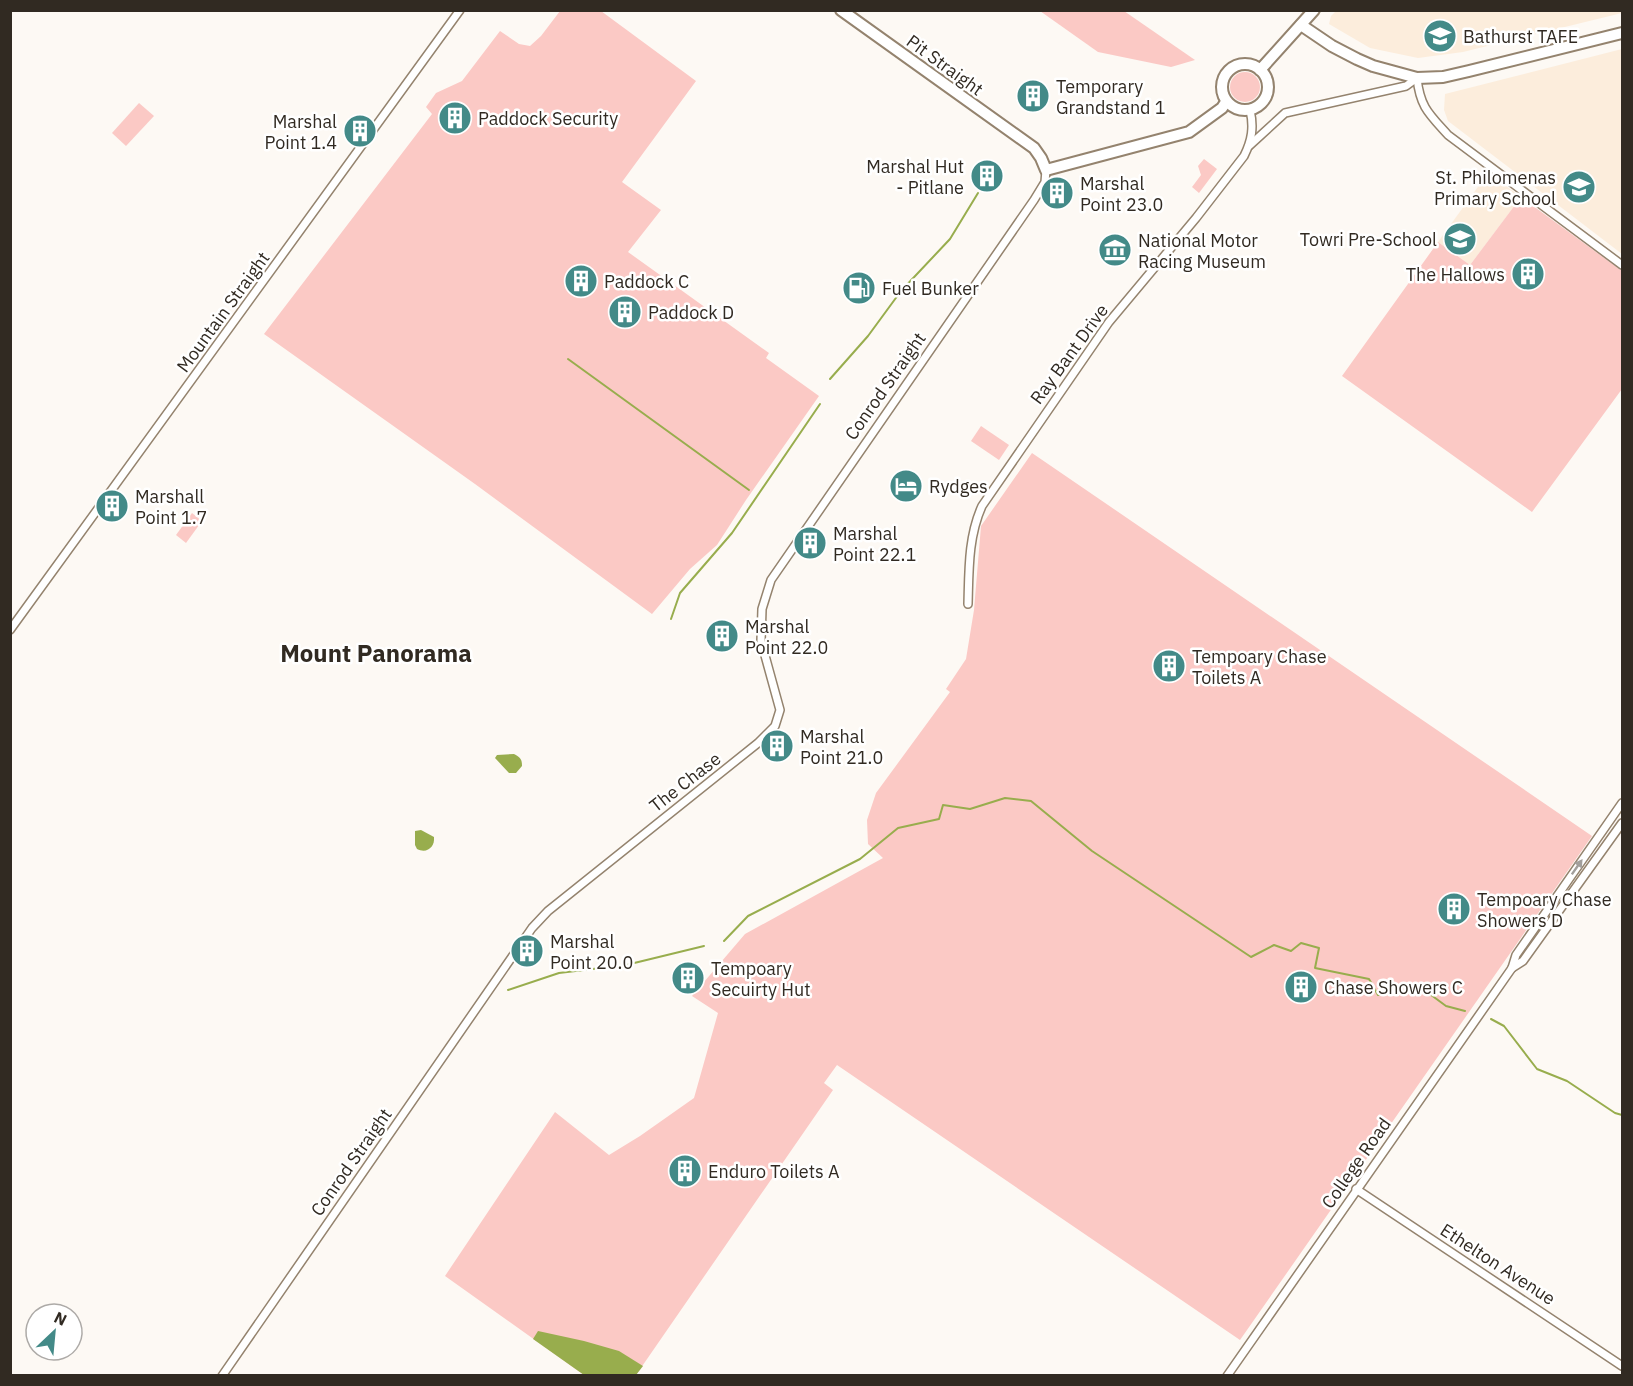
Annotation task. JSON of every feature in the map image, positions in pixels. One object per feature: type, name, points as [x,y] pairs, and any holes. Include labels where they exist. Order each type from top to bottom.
[{"type":"street","name":"Mountain Straight","points":[[10,630],[459,10]]},
{"type":"street","name":"Pit Straight","points":[[841,10],[1030,146],[1039,155],[1046,170]]},
{"type":"street","points":[[1260,70],[1314,10]]},
{"type":"street","points":[[1301,25],[1332,46],[1357,59],[1417,78],[1469,71],[1623,33]]},
{"type":"street","points":[[1241,64],[1248,64],[1260,70],[1268,82],[1268,90],[1262,103],[1250,110],[1237,110],[1226,102],[1222,83],[1228,71],[1241,64]]},
{"type":"street","points":[[1417,78],[1425,109],[1448,135],[1623,264]]},
{"type":"street","name":"Ray Bant Drive","points":[[1249,146],[1286,113],[1406,86],[1417,78]]},
{"type":"street","points":[[1046,170],[1189,132],[1222,108],[1226,102]]},
{"type":"street","name":"Ray Bant Drive","points":[[968,604],[974,523],[982,506],[1109,322],[1238,165],[1249,146],[1254,124],[1250,110]]},
{"type":"street","name":"Conrod Straight","points":[[771,580],[1043,186],[1046,170]]},
{"type":"street","name":"The Chase","points":[[504,965],[548,911],[758,743],[775,726],[779,717],[779,703],[763,651],[761,629],[764,599],[771,580]]},
{"type":"street","name":"College Road","points":[[1227,1376],[1512,968],[1516,956],[1623,803]]},
{"type":"street","name":"College Road","points":[[1512,968],[1522,961],[1623,823]]},
{"type":"street","points":[[1589,850],[1598,856]]},
{"type":"street","name":"Conrod Straight","points":[[222,1376],[504,965]]},
{"type":"street","name":"Ethelton Avenue","points":[[1356,1189],[1623,1366]]},
{"type":"shaded area","name":"Bathurst TAFE","points":[[1622,10],[1622,13],[1463,52],[1418,58],[1370,48],[1329,24],[1331,16],[1336,11]]},
{"type":"shaded area","points":[[560,11],[601,11],[696,81],[622,182],[661,210],[628,252],[769,353],[766,358],[819,396],[717,545],[690,569],[652,614],[475,484],[264,334],[432,114],[426,107],[436,93],[462,81],[500,31],[519,44],[530,46],[541,36]]},
{"type":"shaded area","points":[[1040,11],[1124,11],[1195,60],[1171,67],[1098,52]]},
{"type":"shaded area","name":"St. Philomenas Primary School","points":[[1622,49],[1622,254],[1448,121],[1444,110],[1445,94]]},
{"type":"shaded area","points":[[1245,72],[1256,76],[1260,87],[1256,98],[1245,102],[1234,98],[1230,87],[1234,76]]},
{"type":"shaded area","points":[[139,103],[154,116],[126,146],[112,133]]},
{"type":"shaded area","points":[[1204,159],[1217,169],[1199,193],[1192,187],[1201,175],[1198,166]]},
{"type":"shaded area","points":[[1488,173],[1521,197],[1470,265],[1438,242]]},
{"type":"shaded area","points":[[1521,197],[1622,271],[1622,389],[1532,512],[1342,376],[1438,242],[1470,265]]},
{"type":"shaded area","points":[[981,426],[1009,445],[999,460],[971,441]]},
{"type":"shaded area","points":[[1032,453],[1592,836],[1240,1340],[837,1065],[824,1083],[833,1090],[636,1375],[584,1375],[445,1276],[555,1112],[609,1155],[694,1098],[718,1013],[692,996],[745,934],[883,858],[868,844],[867,820],[876,793],[950,692],[946,689],[966,659],[974,610],[981,526]]},
{"type":"shaded area","points":[[192,513],[202,521],[186,543],[176,535]]},
{"type":"shaded area","points":[[514,754],[520,758],[522,766],[516,773],[509,773],[495,758],[497,755]]},
{"type":"shaded area","points":[[421,830],[434,837],[430,849],[424,851],[417,849],[415,845],[415,831]]},
{"type":"shaded area","points":[[538,1331],[619,1351],[643,1366],[636,1375],[584,1375],[533,1339]]},
{"type":"waterway","points":[[830,379],[868,336],[901,291],[950,239],[978,193]]},
{"type":"waterway","points":[[568,359],[749,490]]},
{"type":"waterway","points":[[671,619],[680,593],[732,533],[820,404]]},
{"type":"waterway","points":[[724,941],[748,916],[860,859],[898,828],[939,819],[943,805],[970,809],[1005,798],[1031,801],[1092,851],[1251,957],[1274,945],[1291,951],[1301,943],[1319,948],[1315,968],[1369,979],[1378,995],[1423,989],[1446,1006],[1465,1011]]},
{"type":"waterway","points":[[508,990],[559,973],[626,965],[704,946]]},
{"type":"waterway","points":[[1491,1019],[1504,1026],[1537,1069],[1567,1081],[1615,1113],[1622,1115]]},
{"type":"place","name":"Bathurst TAFE","points":[[1440,36]]},
{"type":"place","name":"Temporary Grandstand 1","points":[[1033,96]]},
{"type":"place","name":"Paddock Security","points":[[455,118]]},
{"type":"place","name":"Marshal Point 1.4","points":[[360,131]]},
{"type":"place","name":"Marshal Hut - Pitlane","points":[[987,176]]},
{"type":"place","name":"St. Philomenas Primary School","points":[[1579,187]]},
{"type":"place","name":"Marshal Point 23.0","points":[[1057,193]]},
{"type":"place","name":"Towri Pre-School","points":[[1460,239]]},
{"type":"place","name":"National Motor Racing Museum","points":[[1115,250]]},
{"type":"place","name":"The Hallows","points":[[1528,274]]},
{"type":"place","name":"Paddock C","points":[[581,281]]},
{"type":"place","name":"Fuel Bunker","points":[[859,288]]},
{"type":"place","name":"Paddock D","points":[[625,312]]},
{"type":"place","name":"Rydges","points":[[906,486]]},
{"type":"place","name":"Marshall Point 1.7","points":[[112,506]]},
{"type":"place","name":"Marshal Point 22.1","points":[[810,543]]},
{"type":"place","name":"Marshal Point 22.0","points":[[722,636]]},
{"type":"place","name":"Tempoary Chase Toilets A","points":[[1169,666]]},
{"type":"place","name":"Marshal Point 21.0","points":[[777,746]]},
{"type":"place","name":"Tempoary Chase Showers D","points":[[1454,909]]},
{"type":"place","name":"Marshal Point 20.0","points":[[527,951]]},
{"type":"place","name":"Tempoary Secuirty Hut","points":[[688,978]]},
{"type":"place","name":"Chase Showers C","points":[[1301,987]]},
{"type":"place","name":"Enduro Toilets A","points":[[685,1171]]},
{"type":"district","name":"Mount Panorama","points":[[376,653]]}]
